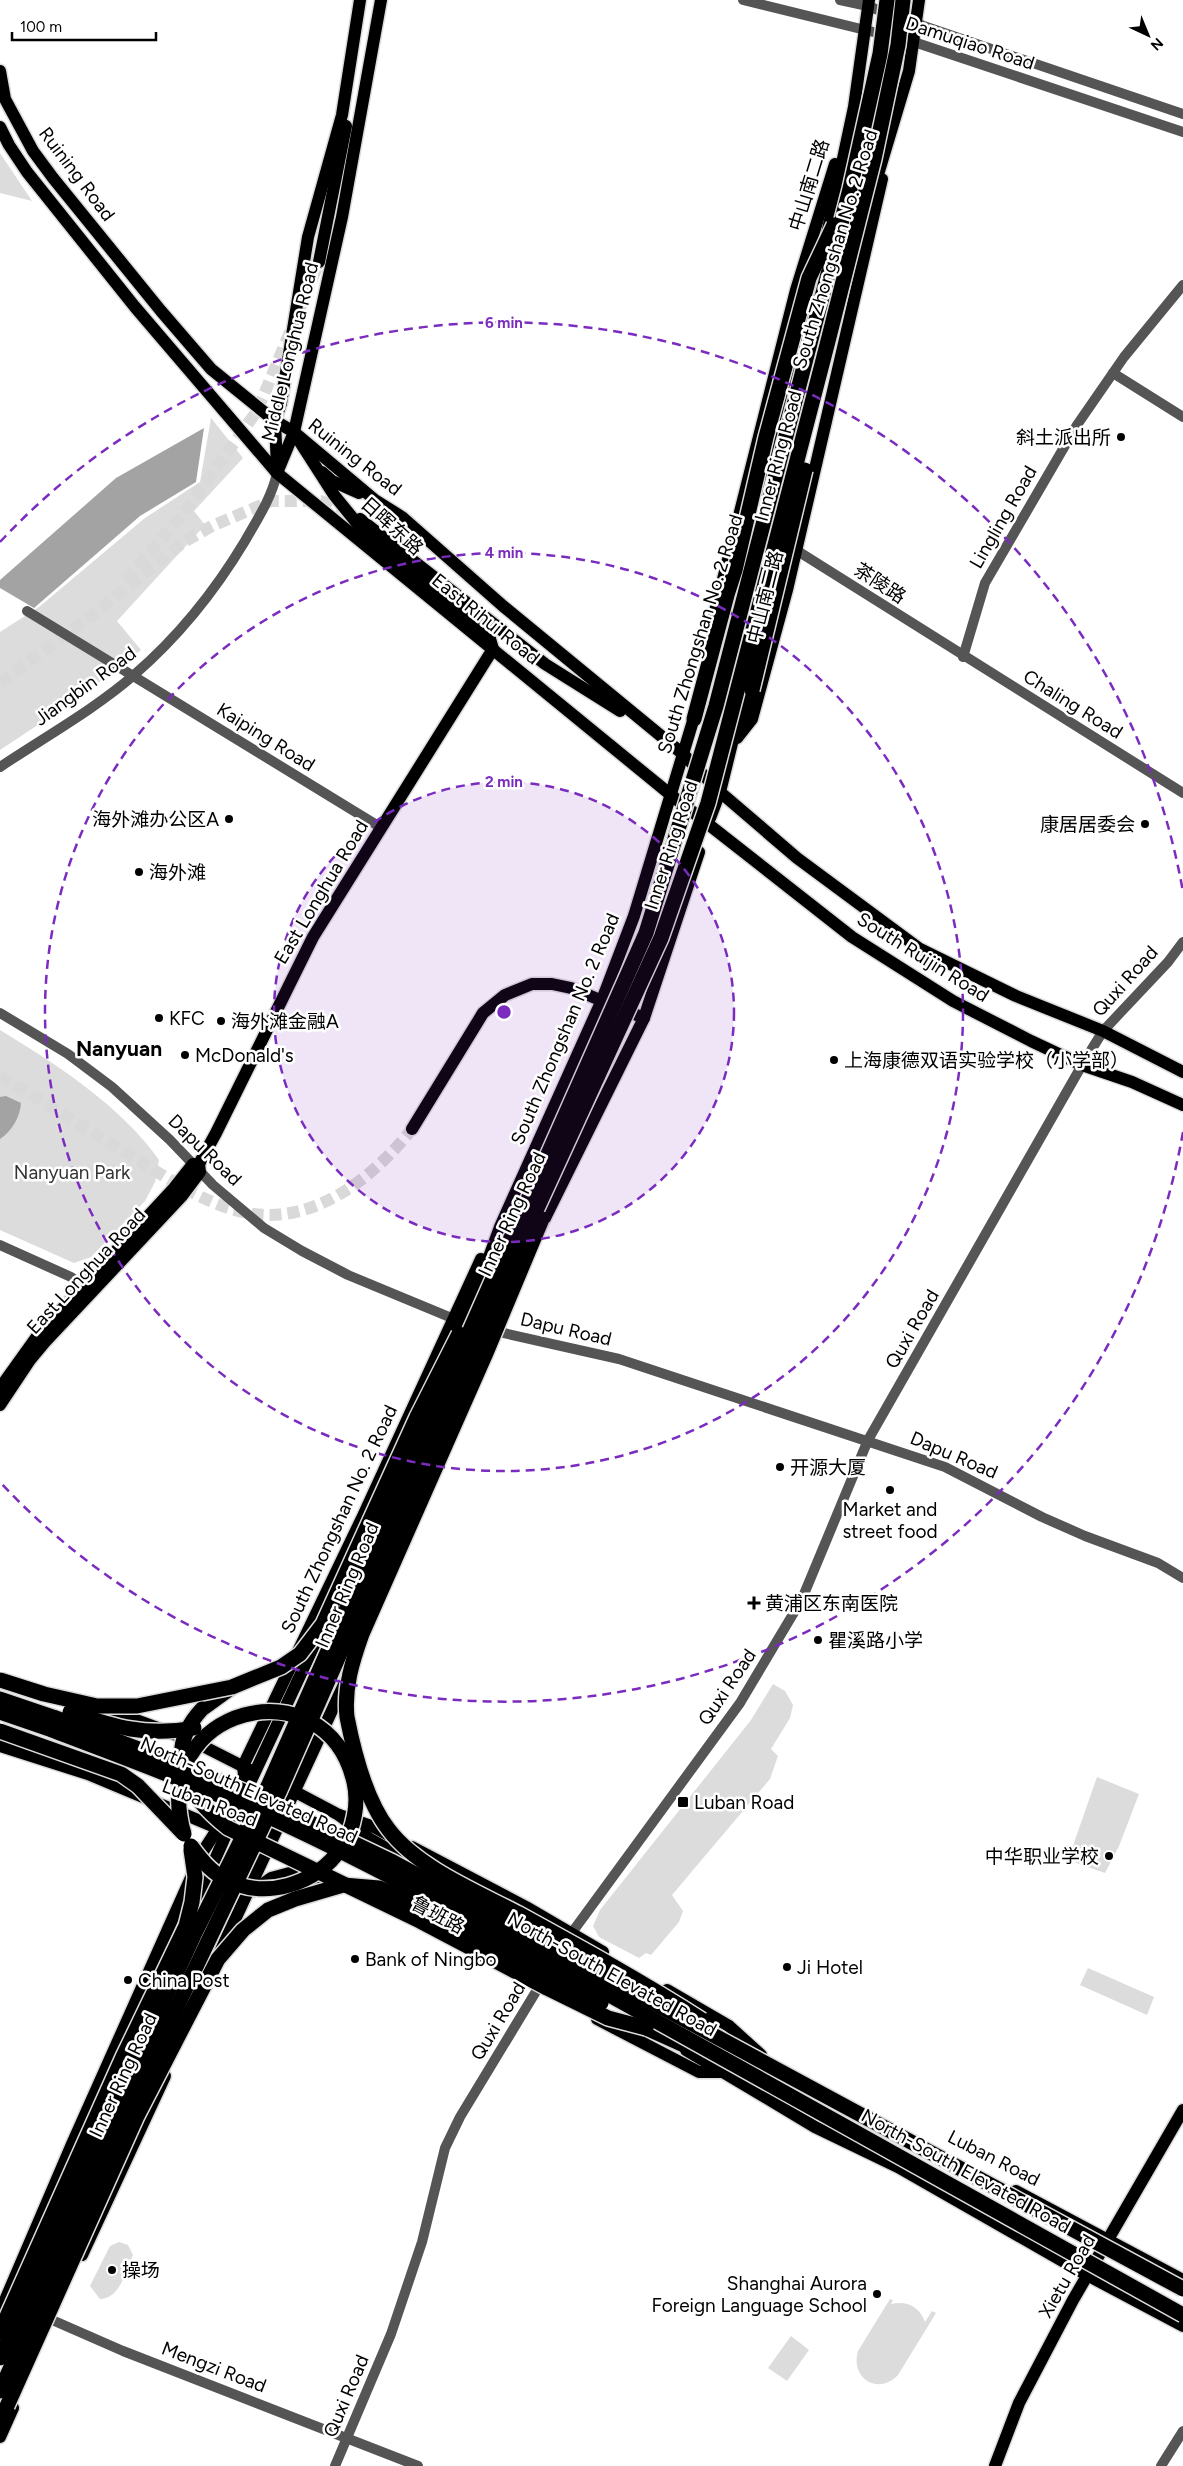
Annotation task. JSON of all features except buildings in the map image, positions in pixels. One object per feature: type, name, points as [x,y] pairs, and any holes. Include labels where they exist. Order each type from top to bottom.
[{"type":"highway","name":"Inner Ring Road","points":[[0,2358],[194,1935],[269,1784],[646,933],[716,706],[850,189],[880,54],[887,0]]},
{"type":"highway","name":"Inner Ring Road","points":[[0,2391],[136,2093],[280,1790],[409,1493],[661,938],[708,803],[866,188],[898,44],[903,0]]},
{"type":"highway","points":[[732,741],[747,707],[752,690],[843,321],[866,188]]},
{"type":"highway","points":[[694,719],[736,570],[766,437],[809,278],[850,189]]},
{"type":"highway","points":[[0,1731],[121,1774],[138,1786],[187,1840],[205,1865],[223,1878],[249,1888],[277,1889],[303,1881],[325,1867],[345,1843],[353,1822],[356,1801],[346,1703],[350,1667],[362,1634],[511,1296],[553,1189],[573,1130]]},
{"type":"highway","points":[[0,1678],[44,1694],[97,1706],[137,1706],[232,1687],[281,1667],[300,1654],[312,1640],[339,1590],[449,1350],[489,1286]]},
{"type":"highway","points":[[232,1687],[202,1709],[191,1722],[184,1738],[182,1763],[184,1775],[194,1793],[212,1815],[228,1828],[420,1921],[608,2018],[646,2028]]},
{"type":"highway","points":[[0,1689],[124,1730],[178,1731],[253,1712],[266,1711],[295,1716],[308,1722],[334,1742],[353,1779],[398,1841],[430,1865],[636,1979],[762,2059]]},
{"type":"highway","name":"North-South Elevated Road","points":[[0,1699],[184,1766],[314,1823],[393,1862],[762,2059],[1183,2289]]},
{"type":"highway","name":"North-South Elevated Road","points":[[0,1712],[178,1778],[309,1836],[502,1936],[1183,2315]]},
{"type":"highway","points":[[0,2332],[123,2057],[186,1926],[192,1902],[195,1877],[178,1801],[185,1767],[202,1740],[217,1727],[234,1718]]},
{"type":"highway","points":[[350,1731],[377,1814]]},
{"type":"highway","points":[[303,1881],[379,1888],[422,1905],[646,2028],[755,2077]]},
{"type":"highway","points":[[243,1930],[268,1910],[342,1885]]},
{"type":"highway","points":[[0,2419],[137,2116],[218,1958],[277,1889]]},
{"type":"highway","points":[[36,2252],[84,2174]]},
{"type":"main road","name":"Middle Longhua Road","points":[[277,473],[275,421],[281,403],[308,236],[342,115],[360,0]]},
{"type":"main road","name":"Middle Longhua Road","points":[[277,473],[294,432],[342,217],[380,0]]},
{"type":"main road","name":"South Zhongshan No. 2 Road","points":[[319,1702],[489,1330],[644,1018],[720,792],[817,364],[909,71],[918,0]]},
{"type":"main road","name":"South Zhongshan No. 2 Road","points":[[233,1820],[299,1680],[458,1321],[478,1264],[500,1227],[602,1000],[634,916],[767,476],[815,291],[854,107],[869,3]]},
{"type":"main road","points":[[319,262],[346,126],[350,56]]},
{"type":"main road","name":"Ruining Road","points":[[0,71],[5,98],[19,128],[53,178],[211,369],[275,421],[294,432],[375,500],[402,517],[503,606],[664,739]]},
{"type":"main road","name":"中山南二路","points":[[732,741],[752,719],[796,550],[909,71]]},
{"type":"main road","name":"中山南二路","points":[[694,719],[713,621],[796,290],[841,141],[854,107]]},
{"type":"main road","name":"Ruining Road","points":[[0,127],[9,145],[33,180],[135,307],[277,473]]},
{"type":"main road","name":"日晖东路","points":[[294,432],[334,496],[360,527],[488,632],[493,649]]},
{"type":"main road","name":"日晖东路","points":[[315,466],[332,481],[375,500]]},
{"type":"main road","name":"East Rihui Road","points":[[277,473],[671,795]]},
{"type":"main road","points":[[360,519],[545,664],[664,739],[683,754]]},
{"type":"main road","name":"East Longhua Road","points":[[0,1388],[22,1354],[182,1196],[216,1133],[313,937],[493,649]]},
{"type":"main road","name":"South Ruijin Road","points":[[683,754],[720,792],[797,858],[920,949],[1016,996],[1103,1031],[1183,1072]]},
{"type":"main road","name":"South Ruijin Road","points":[[671,795],[852,937],[953,1000],[1031,1041],[1082,1065],[1132,1082],[1183,1105]]},
{"type":"main road","points":[[412,1129],[483,1013],[505,995],[532,984],[552,984],[571,988],[644,1018]]},
{"type":"main road","name":"East Longhua Road","points":[[0,1405],[30,1360],[87,1289]]},
{"type":"main road","name":"South Zhongshan No. 2 Road","points":[[0,2344],[144,2027],[244,1775],[243,1766],[458,1321]]},
{"type":"main road","points":[[0,2437],[52,2320],[136,2141],[266,1846],[294,1791],[400,1563],[493,1353],[489,1330]]},
{"type":"main road","name":"Luban Road","points":[[0,1678],[138,1720],[193,1741],[339,1815],[374,1827],[526,1907],[729,2026],[762,2059]]},
{"type":"main road","points":[[262,1725],[299,1680]]},
{"type":"main road","points":[[306,1764],[319,1702]]},
{"type":"main road","points":[[0,2405],[39,2314],[247,1869],[266,1846],[272,1806],[319,1702]]},
{"type":"main road","name":"Luban Road","points":[[0,1746],[88,1774],[223,1830],[319,1865],[465,1935],[541,1983],[704,2058],[721,2072],[815,2127],[898,2167],[1087,2275],[1183,2326]]},
{"type":"main road","points":[[2,2303],[202,1854],[233,1820],[247,1811],[312,1801]]},
{"type":"main road","name":"Luban Road","points":[[339,1815],[370,1839],[762,2059],[1110,2239],[1183,2280]]},
{"type":"main road","points":[[244,1898],[270,1878],[319,1865]]},
{"type":"main road","points":[[220,1952],[231,1936],[254,1918],[333,1890],[369,1890]]},
{"type":"main road","name":"Xietu Road","points":[[995,2466],[1019,2403],[1087,2275],[1110,2239],[1183,2110]]},
{"type":"street","name":"Damuqiao Road","points":[[743,0],[914,42],[1183,132]]},
{"type":"street","name":"Damuqiao Road","points":[[840,0],[869,3],[916,24],[1183,114]]},
{"type":"street","name":"Lingling Road","points":[[963,656],[985,583],[1077,425],[1112,373],[1183,285]]},
{"type":"street","points":[[1112,373],[1183,418]]},
{"type":"street","name":"Jiangbin Road","points":[[0,767],[134,676],[184,625],[222,577],[252,528],[275,483],[277,473]]},
{"type":"street","name":"茶陵路","points":[[796,550],[963,656]]},
{"type":"street","name":"Kaiping Road","points":[[27,610],[380,828]]},
{"type":"street","name":"Chaling Road","points":[[963,656],[1183,793]]},
{"type":"street","name":"Quxi Road","points":[[335,2466],[395,2324],[422,2242],[445,2148],[460,2118],[571,1934],[740,1703],[762,1670],[802,1599],[868,1440],[1082,1065],[1103,1031],[1168,962],[1183,942]]},
{"type":"street","name":"Dapu Road","points":[[0,1013],[90,1069],[137,1109],[264,1228],[302,1252],[371,1286],[458,1321],[489,1330],[619,1359],[945,1467],[1042,1517],[1085,1536],[1158,1563],[1183,1578]]},
{"type":"street","points":[[0,1245],[71,1277],[87,1289]]},
{"type":"street","name":"Mengzi Road","points":[[2,2303],[18,2305],[123,2351],[418,2466]]},
{"type":"street","points":[[1161,2466],[1183,2431]]},
{"type":"green space","points":[[0,153],[32,201],[0,193]]},
{"type":"green space","points":[[211,418],[243,458],[194,511],[205,525],[117,621],[141,650],[80,697],[0,750],[0,632],[39,607],[145,518],[200,482]]},
{"type":"green space","name":"Nanyuan Park","points":[[0,1030],[65,1072],[107,1104],[144,1140],[159,1160],[155,1182],[145,1201],[91,1257],[74,1263],[0,1230]]},
{"type":"green space","points":[[773,1684],[785,1691],[793,1705],[790,1718],[771,1749],[778,1756],[770,1779],[672,1895],[683,1911],[679,1922],[651,1955],[646,1953],[639,1958],[599,1937],[593,1926],[600,1910],[751,1720]]},
{"type":"green space","points":[[1097,1777],[1139,1794],[1119,1846],[1105,1873],[1068,1860]]},
{"type":"green space","points":[[1088,1968],[1154,1997],[1147,2015],[1080,1985]]},
{"type":"green space","name":"操场","points":[[119,2242],[128,2245],[133,2255],[125,2276],[117,2289],[107,2298],[100,2299],[90,2286],[110,2246]]},
{"type":"green space","points":[[890,2299],[893,2300],[891,2304],[902,2303],[912,2306],[920,2312],[925,2322],[932,2311],[936,2313],[898,2375],[882,2384],[874,2384],[862,2376],[858,2369],[858,2351]]},
{"type":"green space","points":[[791,2336],[809,2350],[787,2381],[768,2368]]},
{"type":"shaded area","points":[[204,428],[196,482],[140,516],[34,608],[0,588],[0,580],[116,478]]},
{"type":"shaded area","points":[[6,1096],[21,1103],[12,1128],[0,1139],[0,1097]]},
{"type":"tunnel","points":[[298,313],[319,262]]},
{"type":"tunnel","points":[[126,580],[183,514],[257,411],[290,332]]},
{"type":"tunnel","points":[[0,683],[95,613],[182,543],[212,526],[271,501],[321,501],[351,515]]},
{"type":"tunnel","points":[[0,1076],[188,1190],[218,1204],[248,1213],[272,1215],[296,1212],[319,1205],[340,1194],[360,1180],[379,1164],[412,1129]]},
{"type":"place","name":"斜土派出所","points":[[1121,437]]},
{"type":"place","name":"海外滩办公区A","points":[[229,819]]},
{"type":"place","name":"康居居委会","points":[[1145,824]]},
{"type":"place","name":"海外滩","points":[[139,872]]},
{"type":"place","name":"KFC","points":[[159,1018]]},
{"type":"place","name":"海外滩金融A","points":[[221,1021]]},
{"type":"place","name":"McDonald's","points":[[185,1055]]},
{"type":"place","name":"上海康德双语实验学校（小学部）","points":[[834,1060]]},
{"type":"place","name":"开源大厦","points":[[780,1467]]},
{"type":"place","name":"Market and street food","points":[[890,1490]]},
{"type":"place","name":"黄浦区东南医院","points":[[754,1603]]},
{"type":"place","name":"瞿溪路小学","points":[[818,1640]]},
{"type":"place","name":"Luban Road","points":[[683,1802]]},
{"type":"place","name":"中华职业学校","points":[[1109,1856]]},
{"type":"place","name":"Bank of Ningbo","points":[[355,1959]]},
{"type":"place","name":"Ji Hotel","points":[[787,1967]]},
{"type":"place","name":"China Post","points":[[128,1980]]},
{"type":"place","name":"操场","points":[[112,2270]]},
{"type":"place","name":"Shanghai Aurora Foreign Language School","points":[[877,2294]]},
{"type":"district","name":"Nanyuan","points":[[119,1048]]}]
